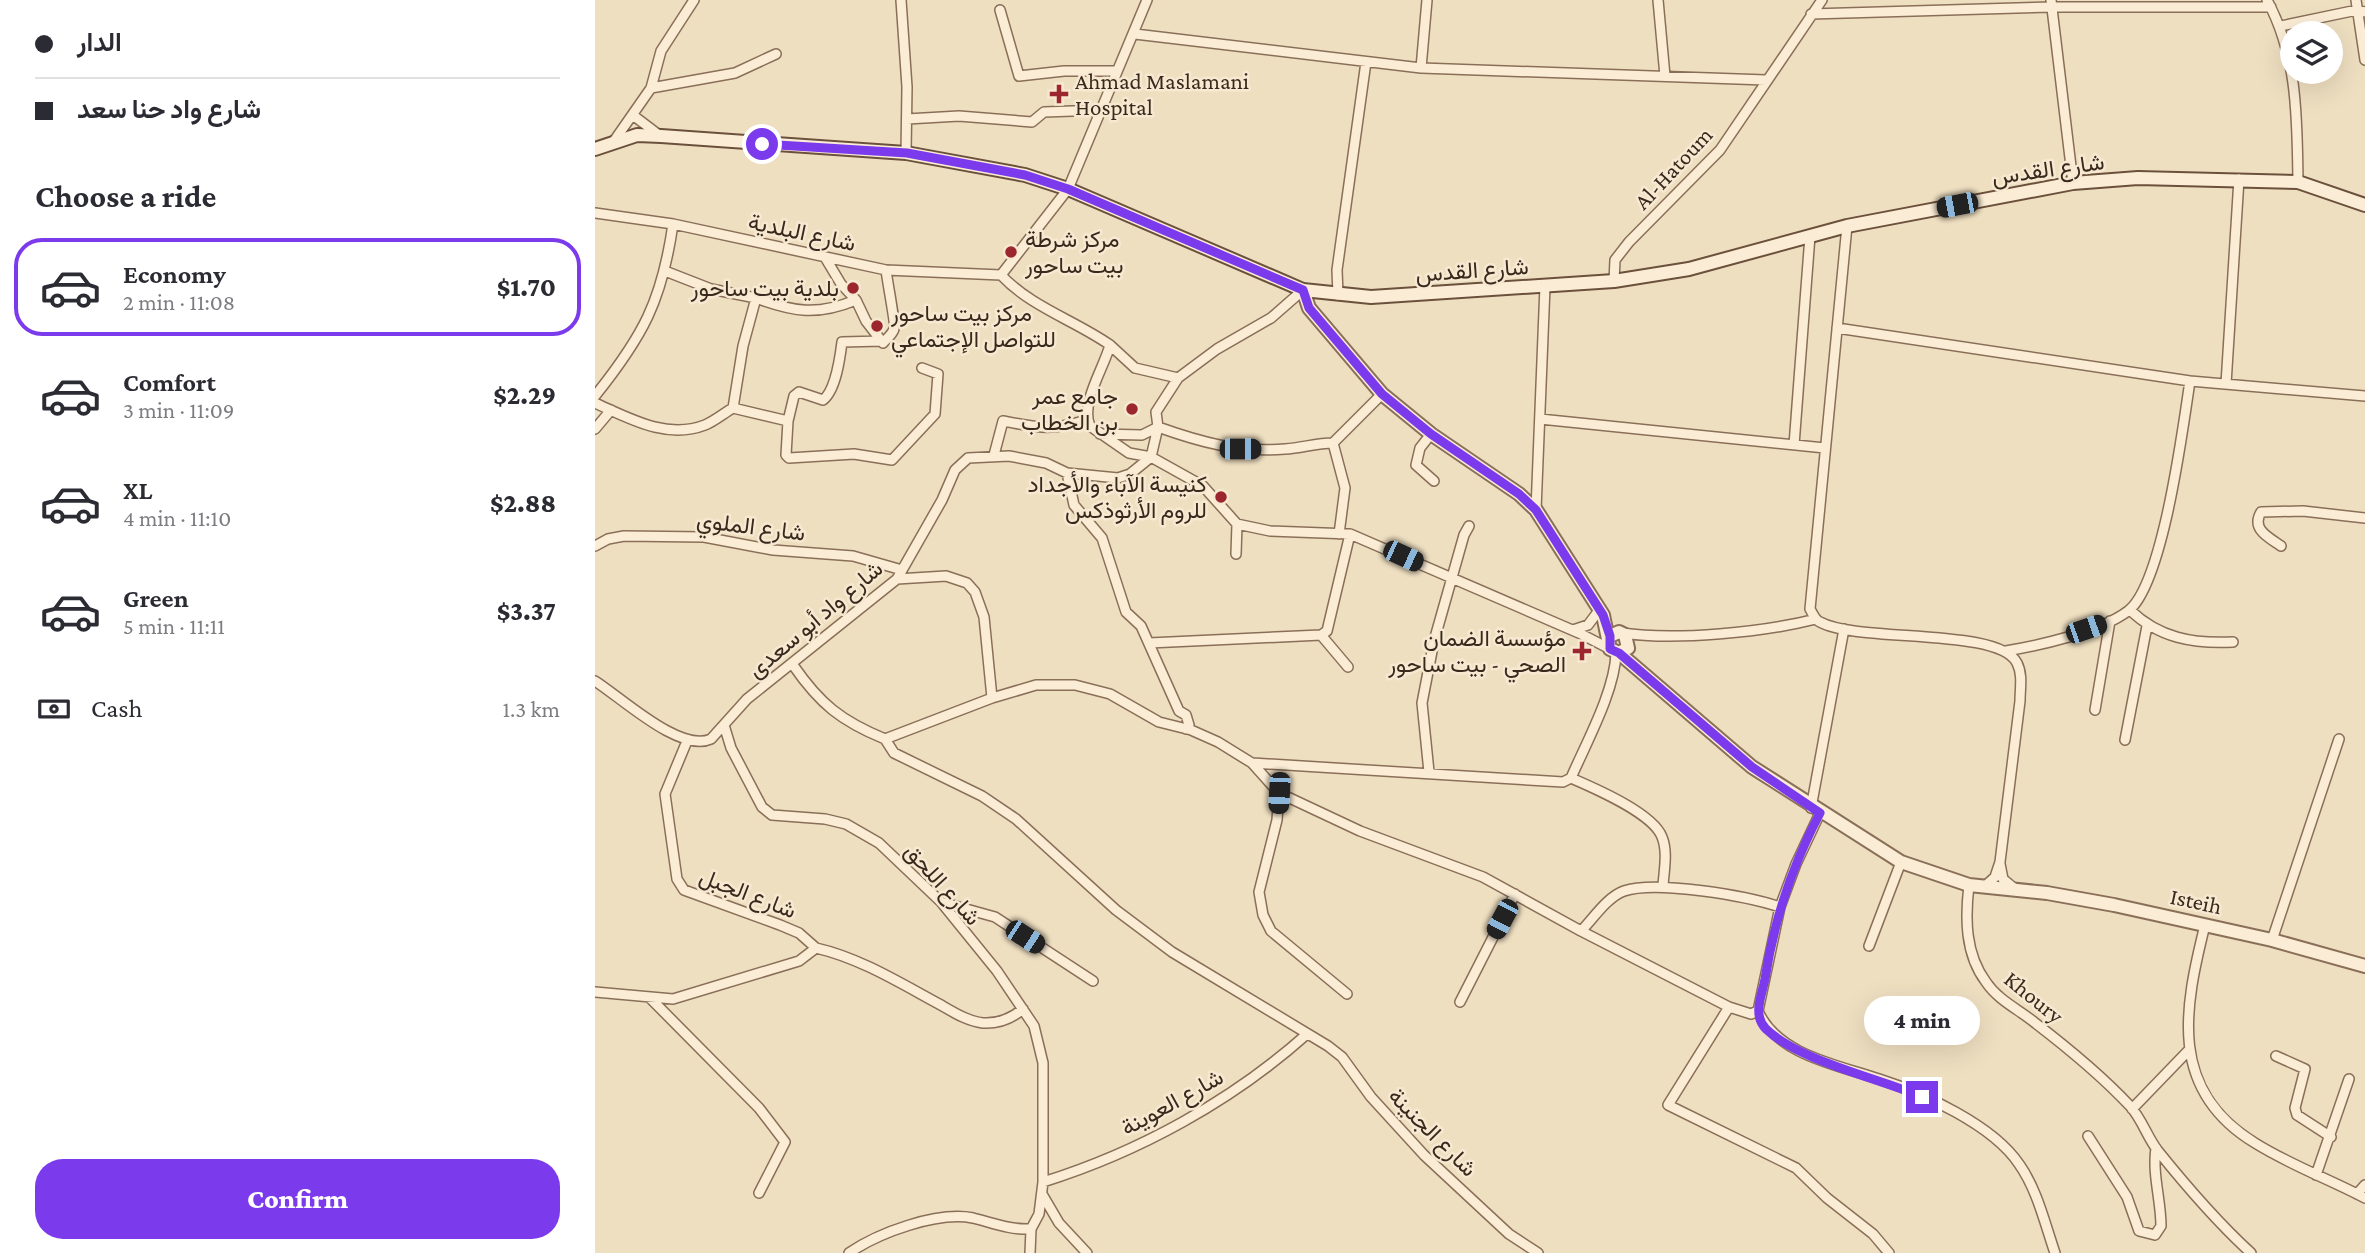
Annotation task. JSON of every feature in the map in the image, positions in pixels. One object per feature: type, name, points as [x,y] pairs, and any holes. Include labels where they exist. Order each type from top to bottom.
[{"type":"main road","name":"شارع القدس","points":[[595,149],[637,135],[661,136],[907,153],[978,165],[1068,189],[1303,290],[1371,297],[1614,281],[1689,268],[1847,226],[2073,183],[2138,178],[2298,182],[2365,205]]},
{"type":"main road","name":"Isteih","points":[[1303,290],[1309,308],[1382,394],[1431,434],[1519,494],[1536,510],[1601,612],[1618,645],[1752,767],[1816,811],[1901,863],[1969,885],[2015,889],[2205,925],[2272,940],[2365,966]]},
{"type":"street","points":[[901,0],[907,153]]},
{"type":"street","points":[[1147,0],[1068,189],[1001,275],[1019,295],[1087,329],[1135,368],[1178,378]]},
{"type":"street","points":[[1421,68],[1427,0]]},
{"type":"street","points":[[1658,0],[1665,76]]},
{"type":"street","name":"Al-Hatoum","points":[[1614,281],[1615,260],[1629,242],[1720,150],[1822,0]]},
{"type":"street","points":[[614,141],[651,88],[661,51],[689,2]]},
{"type":"street","points":[[1811,14],[2051,4],[2269,4],[2280,24]]},
{"type":"street","points":[[2051,4],[2073,183]]},
{"type":"street","points":[[2302,21],[2360,7],[2365,60]]},
{"type":"street","points":[[1000,10],[1019,76],[1064,71],[1117,71]]},
{"type":"street","points":[[1135,34],[1421,68],[1766,80]]},
{"type":"street","points":[[651,88],[735,73],[776,54]]},
{"type":"street","points":[[1338,295],[1337,270],[1366,62]]},
{"type":"street","points":[[2294,84],[2297,97],[2298,182]]},
{"type":"street","points":[[907,119],[959,116],[1032,122],[1044,112],[1101,110]]},
{"type":"street","points":[[633,116],[661,136]]},
{"type":"street","points":[[2226,384],[2239,179]]},
{"type":"street","name":"شارع البلدية","points":[[595,213],[673,224],[886,270],[1001,275]]},
{"type":"street","points":[[595,396],[619,366],[655,306],[665,271],[673,224]]},
{"type":"street","points":[[1817,620],[1811,610],[1811,592],[1847,226]]},
{"type":"street","points":[[1794,445],[1810,236]]},
{"type":"street","points":[[826,259],[882,342]]},
{"type":"street","points":[[886,270],[894,331],[882,342],[842,342],[839,365],[828,396],[823,400],[799,392],[794,396],[788,421],[786,454],[789,458],[854,454],[893,460],[935,414],[938,374],[922,368]]},
{"type":"street","points":[[665,271],[712,289],[755,298],[791,310],[825,310],[856,300]]},
{"type":"street","points":[[1536,510],[1545,286]]},
{"type":"street","points":[[1151,457],[1158,427],[1156,412],[1178,378],[1217,349],[1271,318],[1303,290]]},
{"type":"street","points":[[733,408],[743,346],[755,298]]},
{"type":"street","points":[[1837,328],[2190,381],[2365,396]]},
{"type":"street","points":[[1110,345],[1092,395],[1087,420],[1098,434],[1129,453],[1151,457],[1203,486],[1237,524],[1270,531],[1350,534],[1576,632],[1618,645],[1657,636],[1743,630],[1817,620],[1844,629],[1961,641],[2006,651],[2035,646],[2110,621],[2130,610],[2144,591],[2171,503],[2190,381]]},
{"type":"street","points":[[1098,434],[1142,435],[1158,427],[1206,444],[1240,449],[1286,449],[1333,443],[1382,394]]},
{"type":"street","points":[[595,403],[642,425],[686,429],[704,426],[733,408],[788,421]]},
{"type":"street","points":[[595,429],[611,410]]},
{"type":"street","points":[[1540,419],[1825,448]]},
{"type":"street","points":[[994,455],[1003,421],[1038,429],[1058,428],[1087,420]]},
{"type":"street","points":[[1431,434],[1420,448],[1416,465],[1434,481]]},
{"type":"street","points":[[1333,443],[1345,488],[1339,534]]},
{"type":"street","name":"شارع واد أبو سعدى","points":[[687,741],[706,742],[747,699],[793,665],[900,574],[942,500],[955,470],[968,458],[1009,456],[1046,463],[1067,472],[1118,478],[1130,474],[1151,457]]},
{"type":"street","points":[[1067,472],[1074,505],[1102,538],[1126,612],[1141,625],[1183,719],[1201,734],[1252,763],[1279,793],[1360,831],[1483,877],[1581,932],[1729,1007],[1751,1014],[1758,1011]]},
{"type":"street","points":[[1519,494],[1528,491],[1537,481]]},
{"type":"street","points":[[2281,546],[2260,531],[2257,523],[2261,512],[2303,511],[2365,518]]},
{"type":"street","points":[[1236,554],[1237,524]]},
{"type":"street","points":[[1429,772],[1422,703],[1434,640],[1469,526]]},
{"type":"street","points":[[1149,643],[1321,635],[1327,631],[1350,534]]},
{"type":"street","name":"شارع الملوي","points":[[595,546],[608,538],[624,536],[704,537],[773,550],[853,556],[900,574]]},
{"type":"street","points":[[900,574],[946,576],[967,583],[975,592],[984,617],[992,698]]},
{"type":"street","points":[[2130,610],[2147,626],[2185,640],[2205,644],[2233,642]]},
{"type":"street","points":[[1576,632],[1601,612]]},
{"type":"street","points":[[2095,710],[2110,621]]},
{"type":"street","points":[[2125,740],[2147,626]]},
{"type":"street","points":[[1844,629],[1816,811],[1780,907],[1758,1011],[1765,1028],[1787,1043],[1829,1064],[1881,1079],[1942,1105],[1985,1131],[2019,1163],[2039,1205],[2055,1253]]},
{"type":"street","points":[[1321,635],[1347,667]]},
{"type":"street","points":[[1252,763],[1563,782],[1571,778],[1609,685],[1618,645]]},
{"type":"street","points":[[1984,887],[1996,877],[2000,862],[2020,687],[2016,662],[2006,651]]},
{"type":"street","points":[[793,665],[812,693],[842,720],[885,739],[992,698],[1050,683],[1075,685],[1110,694],[1169,724],[1183,719]]},
{"type":"street","points":[[595,681],[668,732],[687,741]]},
{"type":"street","name":"شارع اللحق","points":[[724,725],[731,748],[762,807],[772,815],[825,819],[846,824],[879,843],[941,902],[997,971],[1023,1009],[1040,1040],[1043,1063],[1043,1182],[1039,1214],[1031,1229],[1030,1253]]},
{"type":"street","name":"شارع الجنينة","points":[[885,739],[894,753],[982,796],[1016,819],[1117,910],[1172,952],[1273,1010],[1342,1058],[1371,1097],[1424,1155],[1509,1234],[1538,1253]]},
{"type":"street","points":[[2272,940],[2339,739]]},
{"type":"street","name":"شارع الجبل","points":[[687,741],[665,794],[677,879],[684,890],[799,933],[816,948],[837,953],[867,966],[960,1017],[983,1023],[1002,1022],[1023,1009]]},
{"type":"street","points":[[1571,778],[1610,796],[1659,830],[1664,845],[1663,886]]},
{"type":"street","points":[[1279,793],[1277,820],[1259,892],[1263,915],[1271,932],[1347,994]]},
{"type":"street","points":[[2000,862],[2003,879],[2015,889]]},
{"type":"street","points":[[1869,946],[1901,863]]},
{"type":"street","name":"Khoury","points":[[1969,885],[1969,943],[1972,958],[1986,983],[2003,1001],[2025,1014],[2095,1073],[2132,1109],[2156,1148],[2200,1201],[2251,1253]]},
{"type":"street","points":[[1581,932],[1609,901],[1624,891],[1663,886],[1761,901],[1780,907]]},
{"type":"street","points":[[1460,1002],[1515,894]]},
{"type":"street","points":[[941,902],[995,916],[1093,981]]},
{"type":"street","points":[[2205,925],[2191,985],[2188,1051],[2202,1091],[2221,1117],[2255,1143],[2361,1196],[2365,1185]]},
{"type":"street","points":[[595,992],[673,999],[799,961],[816,948]]},
{"type":"street","points":[[651,999],[759,1108],[785,1142],[759,1193]]},
{"type":"street","points":[[1729,1007],[1668,1105],[1796,1168],[1827,1198],[1873,1234],[1889,1253]]},
{"type":"street","name":"شارع العوينة","points":[[1043,1182],[1094,1165],[1182,1123],[1260,1072],[1307,1034]]},
{"type":"street","points":[[2132,1109],[2188,1051]]},
{"type":"street","points":[[2276,1056],[2305,1069],[2295,1108],[2297,1115],[2331,1137]]},
{"type":"street","points":[[2316,1175],[2350,1079]]},
{"type":"street","points":[[2088,1136],[2127,1197],[2139,1231],[2155,1235],[2161,1226],[2161,1199],[2153,1164],[2156,1148]]},
{"type":"street","points":[[1042,1194],[1059,1223],[1087,1253]]},
{"type":"street","points":[[849,1253],[870,1238],[919,1223],[949,1218],[970,1218],[1012,1229],[1031,1229]]},
{"type":"place","name":"Ahmad Maslamani Hospital","points":[[1059,94]]},
{"type":"place","name":"مركز شرطة بيت ساحور","points":[[1011,252]]},
{"type":"place","name":"بلدية بيت ساحور","points":[[853,288]]},
{"type":"place","name":"مركز بيت ساحور للتواصل الإجتماعي","points":[[877,326]]},
{"type":"place","name":"جامع عمر بن الخطاب","points":[[1132,409]]},
{"type":"place","name":"كنيسة الآباء والأجداد للروم الأرثوذكس","points":[[1221,497]]},
{"type":"place","name":"مؤسسة الضمان الصحي - بيت ساحور","points":[[1582,651]]},
{"type":"route","points":[[762,144],[907,153],[967,162],[1025,175],[1068,189],[1303,290],[1309,308],[1344,353],[1382,394],[1431,434],[1519,494],[1536,510],[1603,615],[1610,636],[1610,649],[1619,653],[1752,767],[1820,813],[1795,864],[1780,907],[1768,951],[1758,1011],[1765,1028],[1787,1043],[1829,1064],[1881,1079],[1922,1097]]}]
